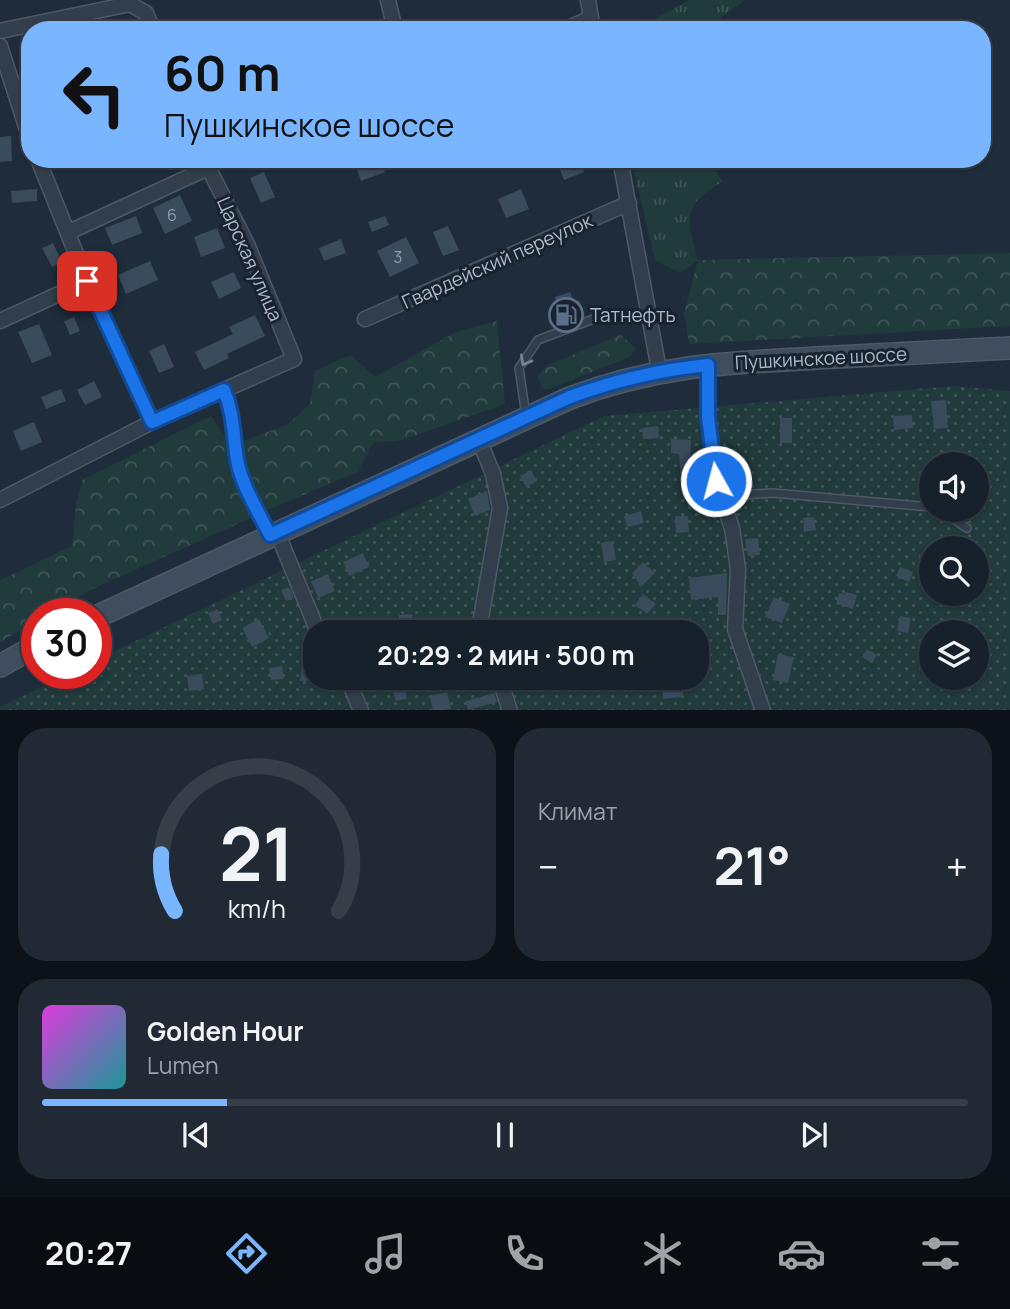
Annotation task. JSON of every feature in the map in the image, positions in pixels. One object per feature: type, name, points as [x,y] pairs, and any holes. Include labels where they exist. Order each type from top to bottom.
[{"type":"main road","name":"Пушкинское шоссе","points":[[112,609],[273,533],[616,380],[659,370],[708,365],[1010,348]]},
{"type":"main road","points":[[0,666],[21,654]]},
{"type":"street","points":[[388,0],[393,21]]},
{"type":"street","points":[[588,0],[592,21]]},
{"type":"street","points":[[49,21],[131,4],[146,13],[149,21]]},
{"type":"street","points":[[0,31],[21,27]]},
{"type":"street","points":[[0,46],[21,117]]},
{"type":"street","points":[[42,168],[87,281],[152,422]]},
{"type":"street","points":[[69,232],[198,168]]},
{"type":"street","name":"Царская улица","points":[[208,168],[247,244],[294,359],[224,390]]},
{"type":"street","points":[[622,168],[659,370]]},
{"type":"street","name":"Гвардейский переулок","points":[[365,319],[629,203]]},
{"type":"street","points":[[0,321],[87,281]]},
{"type":"street","points":[[708,365],[708,417],[716,481],[732,528],[738,569],[735,629],[763,710]]},
{"type":"street","points":[[0,500],[152,422],[224,390]]},
{"type":"street","points":[[479,440],[493,474],[500,508],[482,620]]},
{"type":"street","points":[[273,533],[313,620]]},
{"type":"street","points":[[353,690],[361,710]]},
{"type":"street","points":[[503,690],[510,710]]},
{"type":"lane","points":[[526,418],[519,368],[538,340],[604,314],[650,315]]},
{"type":"lane","points":[[224,390],[232,410],[237,460],[243,480],[273,533]]},
{"type":"lane","points":[[722,496],[773,493],[919,507]]},
{"type":"lane","points":[[958,522],[967,528]]},
{"type":"green space","points":[[690,0],[745,0],[716,21],[650,21]]},
{"type":"green space","points":[[633,168],[715,168],[722,182],[700,198],[690,214],[691,233],[698,260],[681,273],[655,260]]},
{"type":"green space","points":[[1010,253],[1010,326],[689,344],[684,313],[698,260]]},
{"type":"green space","points":[[497,321],[505,404],[402,440],[373,443],[358,472],[265,511],[248,478],[241,442],[288,424],[310,404],[315,371],[351,355],[375,377],[456,332]]},
{"type":"green space","points":[[620,335],[636,348],[630,357],[547,390],[542,388],[537,377],[548,365]]},
{"type":"green space","points":[[952,386],[1010,391],[1010,710],[0,710],[0,707],[37,689],[112,689],[112,652],[604,416]]},
{"type":"green space","points":[[211,416],[231,446],[238,482],[255,516],[76,598],[21,598],[21,630],[0,642],[0,580],[72,546],[76,505],[82,480]]},
{"type":"building","points":[[11,136],[12,161],[0,162],[0,137]]},
{"type":"building","points":[[356,168],[383,168],[385,172],[361,181]]},
{"type":"building","points":[[559,168],[582,168],[584,172],[564,180]]},
{"type":"building","points":[[264,172],[275,197],[261,203],[250,178]]},
{"type":"building","points":[[37,189],[37,201],[12,203],[11,191]]},
{"type":"building","points":[[521,189],[529,209],[506,218],[498,199]]},
{"type":"building","points":[[180,195],[192,221],[165,234],[153,208]]},
{"type":"building","points":[[136,216],[142,233],[112,245],[105,228]]},
{"type":"building","points":[[385,216],[389,225],[372,232],[368,222]]},
{"type":"building","points":[[448,226],[459,250],[443,256],[433,232]]},
{"type":"building","points":[[217,228],[225,248],[201,257],[194,237]]},
{"type":"building","points":[[406,237],[419,263],[390,277],[377,251]]},
{"type":"building","points":[[341,239],[346,253],[324,261],[319,248]]},
{"type":"building","points":[[53,243],[62,262],[52,267],[42,248]]},
{"type":"building","points":[[150,261],[158,280],[126,294],[118,275]]},
{"type":"building","points":[[234,272],[241,288],[219,299],[211,282]]},
{"type":"building","points":[[570,292],[574,302],[579,300],[585,316],[559,326],[553,310],[559,308],[555,297]]},
{"type":"building","points":[[255,315],[265,336],[227,354],[229,358],[204,370],[195,352],[233,334],[229,327]]},
{"type":"building","points":[[74,317],[80,331],[70,335],[64,321]]},
{"type":"building","points":[[39,324],[52,355],[32,363],[18,332]]},
{"type":"building","points":[[164,344],[174,367],[159,373],[149,351]]},
{"type":"building","points":[[94,381],[102,397],[85,405],[77,390]]},
{"type":"building","points":[[61,389],[66,401],[46,409],[41,397]]},
{"type":"building","points":[[946,400],[948,428],[934,429],[931,401]]},
{"type":"building","points":[[912,415],[913,428],[894,430],[893,416]]},
{"type":"building","points":[[780,418],[792,418],[792,443],[780,443]]},
{"type":"building","points":[[34,422],[42,442],[21,451],[13,431]]},
{"type":"building","points":[[658,426],[659,438],[643,439],[642,428]]},
{"type":"building","points":[[671,439],[691,440],[690,464],[700,463],[701,479],[689,480],[689,489],[682,490],[679,454],[671,453]]},
{"type":"building","points":[[531,470],[537,481],[526,487],[520,476]]},
{"type":"building","points":[[487,491],[490,510],[475,516],[468,499]]},
{"type":"building","points":[[641,511],[644,523],[627,527],[624,516]]},
{"type":"building","points":[[675,516],[688,516],[689,532],[676,533]]},
{"type":"building","points":[[814,517],[816,530],[804,532],[803,518]]},
{"type":"building","points":[[758,538],[760,555],[748,556],[745,539]]},
{"type":"building","points":[[613,541],[616,560],[604,562],[601,543]]},
{"type":"building","points":[[363,553],[369,567],[349,576],[343,562]]},
{"type":"building","points":[[643,562],[655,573],[641,587],[632,573]]},
{"type":"building","points":[[900,567],[913,572],[909,582],[896,576]]},
{"type":"building","points":[[727,573],[726,615],[718,615],[718,597],[691,600],[689,578]]},
{"type":"building","points":[[328,574],[335,591],[318,598],[311,581]]},
{"type":"building","points":[[289,587],[294,598],[286,601],[281,590]]},
{"type":"building","points":[[839,593],[857,595],[853,609],[836,604]]},
{"type":"building","points":[[643,594],[656,604],[647,614],[635,605]]},
{"type":"building","points":[[774,597],[790,604],[782,623],[765,617]]},
{"type":"building","points":[[218,609],[222,620],[213,624],[208,613]]},
{"type":"building","points":[[412,614],[412,620],[399,620],[399,615]]},
{"type":"building","points":[[900,616],[911,618],[908,633],[897,631]]},
{"type":"building","points":[[259,619],[269,638],[252,647],[242,628]]},
{"type":"building","points":[[867,649],[877,655],[872,663],[862,657]]},
{"type":"building","points":[[778,654],[794,657],[788,683],[773,680]]},
{"type":"building","points":[[303,657],[303,681],[300,681]]},
{"type":"building","points":[[282,666],[284,679],[271,680],[269,668]]},
{"type":"building","points":[[202,674],[204,689],[189,691],[187,676]]},
{"type":"building","points":[[405,690],[407,699],[396,701],[393,691]]},
{"type":"building","points":[[663,690],[683,690],[683,697],[663,699]]},
{"type":"building","points":[[447,692],[451,709],[433,710],[430,696]]},
{"type":"building","points":[[494,693],[497,702],[468,710],[466,701]]},
{"type":"place","name":"Татнефть","points":[[566,315]]},
{"type":"route","points":[[87,281],[152,422],[224,390],[232,410],[237,460],[243,480],[270,535],[570,397],[616,380],[659,370],[708,365],[708,417],[716,481]]}]
